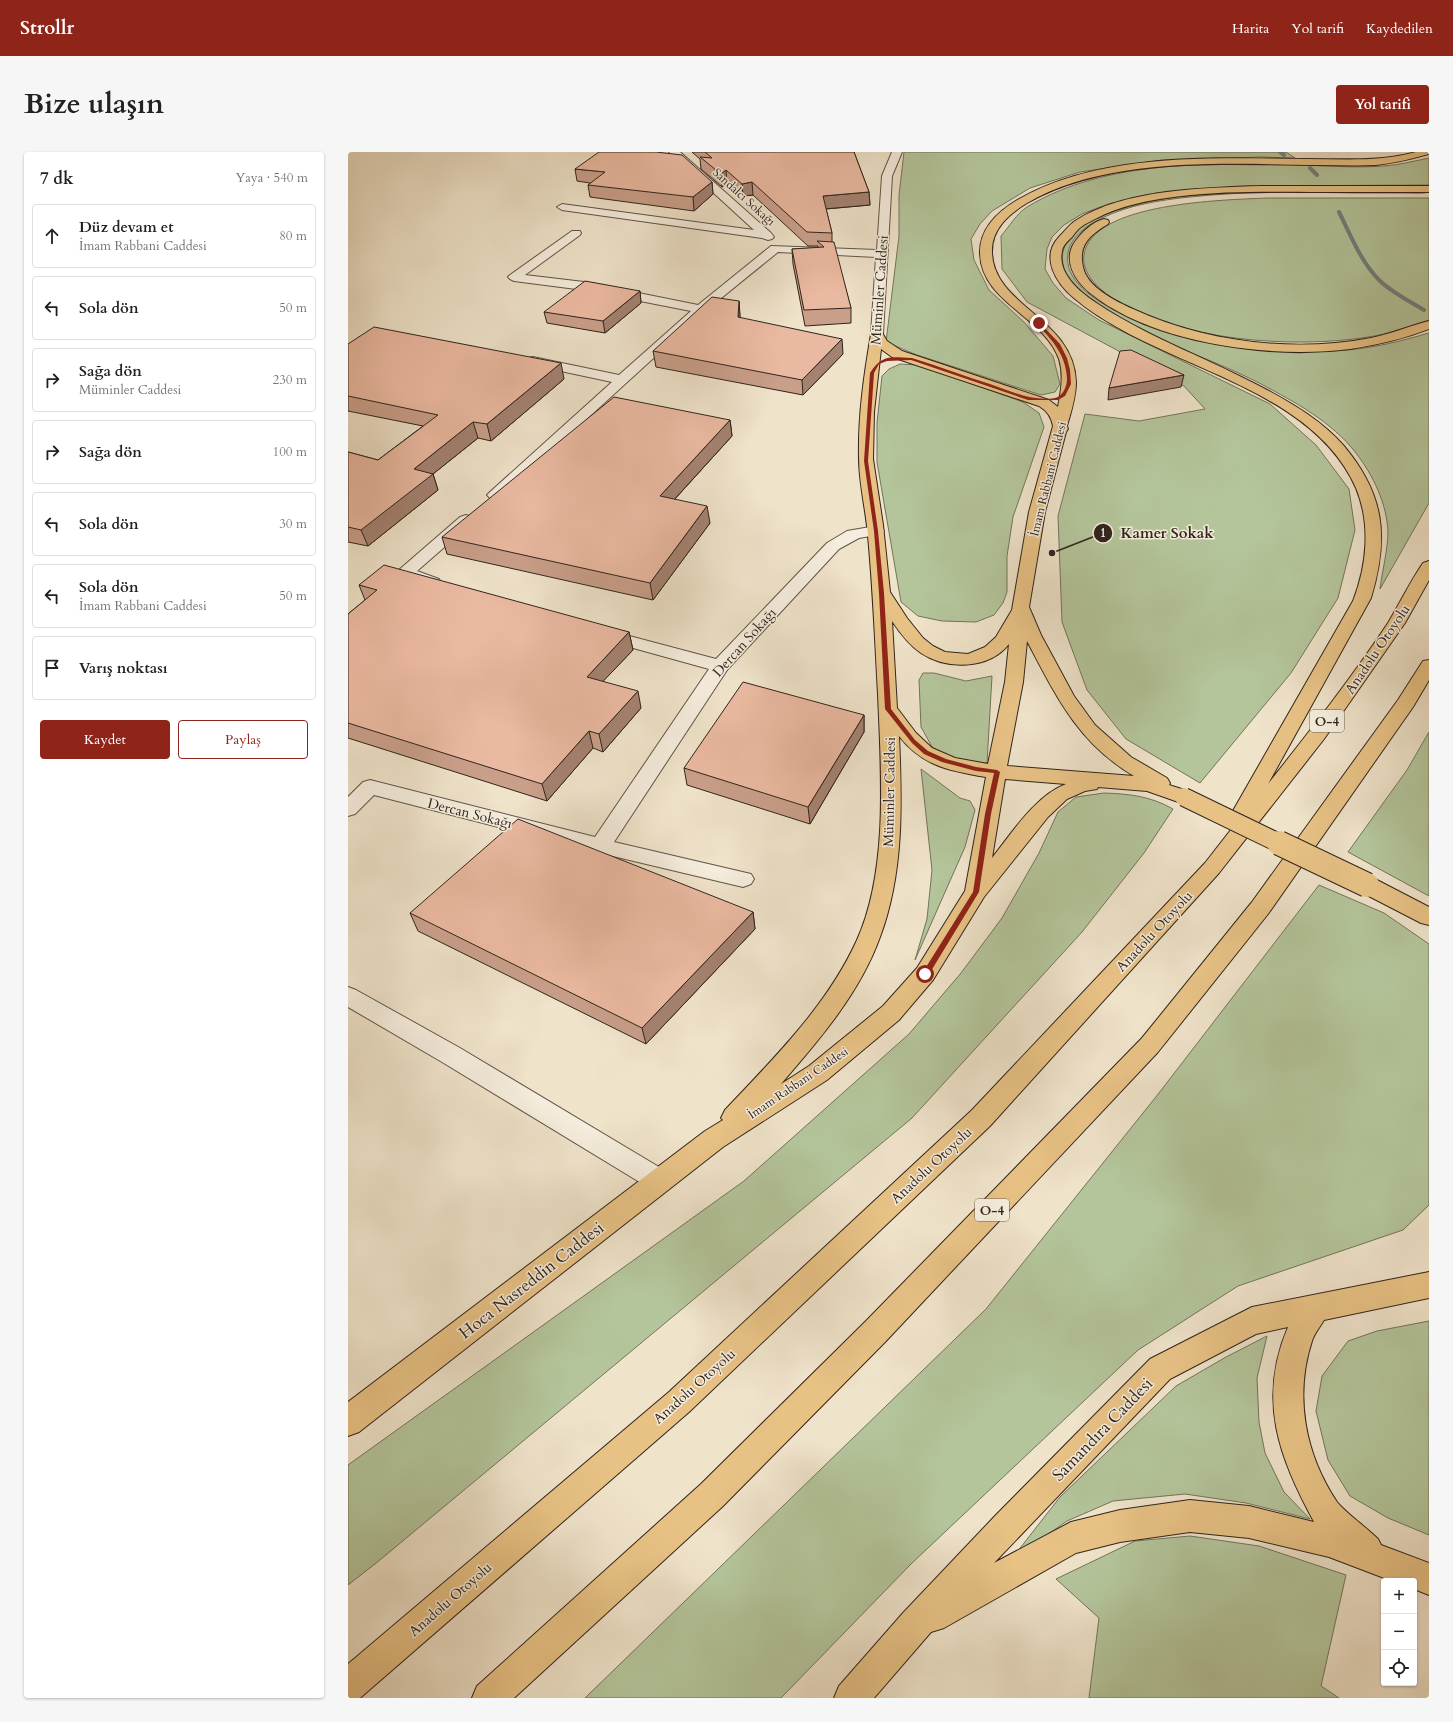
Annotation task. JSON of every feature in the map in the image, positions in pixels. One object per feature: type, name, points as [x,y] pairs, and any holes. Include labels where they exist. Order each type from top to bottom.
[{"type":"main road","name":"İmam Rabbani Caddesi","points":[[714,1139],[818,1073],[891,1013],[925,974],[976,892],[988,814],[1014,682],[1021,606],[1037,512],[1061,429],[1069,384],[1065,358],[1058,344],[1049,333],[1000,288],[989,268],[986,252],[990,233],[995,224],[1001,217],[1019,203],[1041,191],[1080,178],[1144,165],[1212,161],[1331,163],[1375,162],[1406,158],[1426,152]]},
{"type":"main road","points":[[1212,868],[1282,739],[1363,600],[1372,551],[1373,520],[1363,487],[1346,456],[1322,431],[1293,410],[1238,380],[1143,336],[1090,306],[1073,292],[1061,276],[1056,263],[1055,251],[1060,241],[1069,230],[1080,222],[1096,213],[1143,200],[1194,192],[1238,190],[1429,189]]},
{"type":"main road","points":[[1429,196],[1249,195],[1200,198],[1156,205],[1126,212],[1094,228],[1081,240],[1076,252],[1075,264],[1078,273],[1085,282],[1109,302],[1140,318],[1166,327],[1216,339],[1284,347],[1334,346],[1378,341],[1406,334],[1429,325]]},
{"type":"main road","points":[[877,334],[882,343],[888,348],[912,359],[1044,403],[1053,409],[1058,416],[1061,429]]},
{"type":"main road","name":"Müminler Caddesi","points":[[714,1139],[798,1048],[843,989],[869,937],[884,890],[889,834],[890,734],[882,593],[876,531],[866,461],[872,373],[877,334]]},
{"type":"main road","points":[[872,373],[878,364],[886,360],[893,358],[912,359]]},
{"type":"main road","points":[[1029,399],[1056,399],[1064,395],[1069,384]]},
{"type":"main road","name":"Anadolu Otoyolu","points":[[348,1686],[679,1402],[975,1124],[1212,868],[1317,734],[1360,675],[1396,623],[1429,566]]},
{"type":"main road","points":[[882,593],[909,635],[936,656],[956,660],[986,654],[998,646],[1021,606]]},
{"type":"main road","points":[[1021,606],[1032,635],[1066,698],[1088,729],[1124,762],[1184,797],[1367,885],[1429,918]]},
{"type":"main road","name":"O-4","points":[[489,1698],[712,1495],[876,1331],[1150,1045],[1260,908],[1406,703],[1429,664]]},
{"type":"main road","points":[[888,709],[914,741],[926,752],[944,760],[976,769],[997,772],[1126,782],[1149,786],[1184,797]]},
{"type":"main road","points":[[976,892],[1041,812],[1060,794],[1082,785],[1126,782]]},
{"type":"main road","name":"Hoca Nasreddin Caddesi","points":[[348,1422],[714,1139]]},
{"type":"main road","name":"Samandıra Caddesi","points":[[851,1698],[915,1625],[1006,1527],[1160,1369],[1252,1321],[1424,1283]]},
{"type":"main road","points":[[1316,1307],[1299,1334],[1288,1378],[1288,1417],[1298,1456],[1310,1483],[1327,1514],[1378,1559]]},
{"type":"main road","points":[[915,1625],[1071,1538],[1120,1526],[1190,1516],[1249,1522],[1329,1541],[1429,1579]]},
{"type":"street","name":"Sandalcı Sokağı","points":[[674,152],[767,234],[776,248]]},
{"type":"street","name":"Müminler Caddesi","points":[[877,334],[887,176],[897,152]]},
{"type":"street","points":[[562,207],[767,234]]},
{"type":"street","points":[[576,233],[514,277],[584,286],[700,310]]},
{"type":"street","points":[[487,502],[700,310],[776,248],[881,254]]},
{"type":"street","points":[[520,359],[622,380]]},
{"type":"street","points":[[448,588],[406,572],[476,512]]},
{"type":"street","name":"Dercan Sokağı","points":[[600,846],[720,666],[833,546],[843,538],[856,533],[876,531]]},
{"type":"street","points":[[590,630],[720,666]]},
{"type":"street","name":"Dercan Sokağı","points":[[348,809],[370,787],[600,846],[743,879]]},
{"type":"street","points":[[348,996],[451,1055],[660,1181]]},
{"type":"green space","points":[[904,152],[1286,152],[1295,158],[1260,157],[1156,161],[1080,172],[1030,188],[992,211],[980,224],[971,239],[974,260],[989,290],[1024,322],[1053,356],[1060,384],[1055,392],[1041,395],[917,355],[886,342],[899,236],[899,195]]},
{"type":"green space","points":[[1429,158],[1429,185],[1247,186],[1156,193],[1108,204],[1082,214],[1064,225],[1052,237],[1047,249],[1045,269],[1053,283],[1066,298],[1099,320],[1270,404],[1316,445],[1349,489],[1355,530],[1338,598],[1291,673],[1200,783],[1126,739],[1087,690],[1062,622],[1058,516],[1085,414],[1139,421],[1205,409],[1184,386],[1027,302],[1002,269],[1001,236],[1016,216],[1023,210],[1058,191],[1091,180],[1126,172],[1161,167],[1233,164],[1374,167],[1395,165]]},
{"type":"green space","points":[[1247,192],[1293,192],[1190,197],[1145,204],[1112,213],[1086,228],[1076,236],[1070,247],[1068,253],[1070,272],[1082,288],[1102,303],[1126,316],[1152,326],[1178,335],[1219,344],[1254,349],[1310,352],[1346,350],[1397,342],[1429,333],[1429,503],[1380,589],[1388,539],[1387,521],[1382,500],[1373,480],[1356,453],[1336,432],[1300,406],[1261,384],[1165,342],[1117,318],[1076,288],[1067,277],[1063,264],[1063,250],[1070,237],[1086,224],[1105,214],[1128,206],[1178,197]]},
{"type":"green space","points":[[1293,192],[1429,192],[1418,193]]},
{"type":"green space","points":[[1267,198],[1429,198],[1429,320],[1384,334],[1338,341],[1271,341],[1236,338],[1169,324],[1138,313],[1112,298],[1102,290],[1092,280],[1085,268],[1084,255],[1092,237],[1110,224],[1134,214],[1163,207],[1193,203]]},
{"type":"green space","points":[[900,364],[918,365],[1023,402],[1039,413],[1044,427],[1013,517],[1007,556],[1007,592],[1003,603],[994,615],[976,622],[942,621],[918,616],[901,602],[877,462],[877,423],[882,376],[889,369]]},
{"type":"green space","points":[[923,673],[934,673],[966,681],[992,676],[987,763],[972,763],[949,757],[932,747],[921,727],[919,680]]},
{"type":"green space","points":[[1429,732],[1429,896],[1348,852],[1407,770]]},
{"type":"green space","points":[[921,769],[960,798],[970,801],[975,810],[965,847],[915,960],[927,919],[932,870]]},
{"type":"green space","points":[[1104,793],[1140,796],[1156,801],[1173,809],[1144,853],[1082,932],[912,1118],[348,1585],[348,1465],[744,1181],[909,1034],[961,973],[1002,918],[1039,853],[1058,812],[1076,797]]},
{"type":"green space","points":[[1319,885],[1384,913],[1429,944],[1429,1205],[1403,1230],[1238,1286],[1138,1350],[911,1564],[781,1698],[585,1698],[986,1309],[1159,1093]]},
{"type":"green space","points":[[1429,1321],[1429,1535],[1388,1518],[1350,1496],[1328,1460],[1316,1411],[1322,1376],[1348,1341],[1377,1331]]},
{"type":"green space","points":[[1267,1336],[1257,1378],[1259,1422],[1265,1453],[1284,1492],[1310,1519],[1246,1503],[1185,1494],[1113,1501],[1067,1521],[1010,1561],[1060,1497],[1176,1386],[1226,1357]]},
{"type":"green space","points":[[1190,1536],[1259,1546],[1346,1575],[1321,1686],[1339,1698],[1089,1698],[1099,1618],[1056,1579],[1135,1541]]},
{"type":"building","points":[[599,152],[656,152],[682,155],[712,182],[693,197],[588,185],[605,172],[575,169]]},
{"type":"building","points":[[705,152],[854,152],[869,192],[823,196],[832,233],[807,232],[752,182],[742,184],[726,170],[721,174],[700,157],[712,158]]},
{"type":"building","points":[[817,241],[834,242],[851,308],[804,310],[792,249],[824,247]]},
{"type":"building","points":[[585,281],[640,291],[603,321],[544,312]]},
{"type":"building","points":[[712,297],[739,301],[738,317],[842,339],[802,380],[653,351]]},
{"type":"building","points":[[374,327],[561,363],[487,424],[473,422],[414,469],[433,474],[361,530],[348,527],[348,452],[378,460],[438,415],[348,396],[348,344]]},
{"type":"building","points":[[1131,350],[1184,375],[1109,388],[1120,351]]},
{"type":"building","points":[[614,397],[730,420],[660,496],[707,506],[650,583],[442,537]]},
{"type":"building","points":[[384,565],[629,632],[587,677],[638,691],[599,734],[589,731],[542,784],[348,723],[348,614],[377,590],[359,585]]},
{"type":"building","points":[[743,682],[864,715],[808,807],[684,768]]},
{"type":"building","points":[[518,819],[753,912],[642,1028],[410,913]]},
{"type":"waterway","points":[[1280,152],[1284,155]]},
{"type":"waterway","points":[[1310,168],[1317,175]]},
{"type":"waterway","points":[[1339,212],[1357,248],[1373,274],[1401,297],[1424,310]]},
{"type":"place","name":"Kamer Sokak","points":[[1052,553]]},
{"type":"route","points":[[925,974],[976,892],[988,814],[997,772],[976,769],[944,760],[926,752],[914,741],[888,709],[882,593],[876,531],[866,461],[867,423],[872,373],[878,364],[886,360],[893,358],[912,359],[1029,399],[1056,399],[1064,395],[1069,384],[1068,370],[1065,358],[1058,344],[1039,323]]}]
